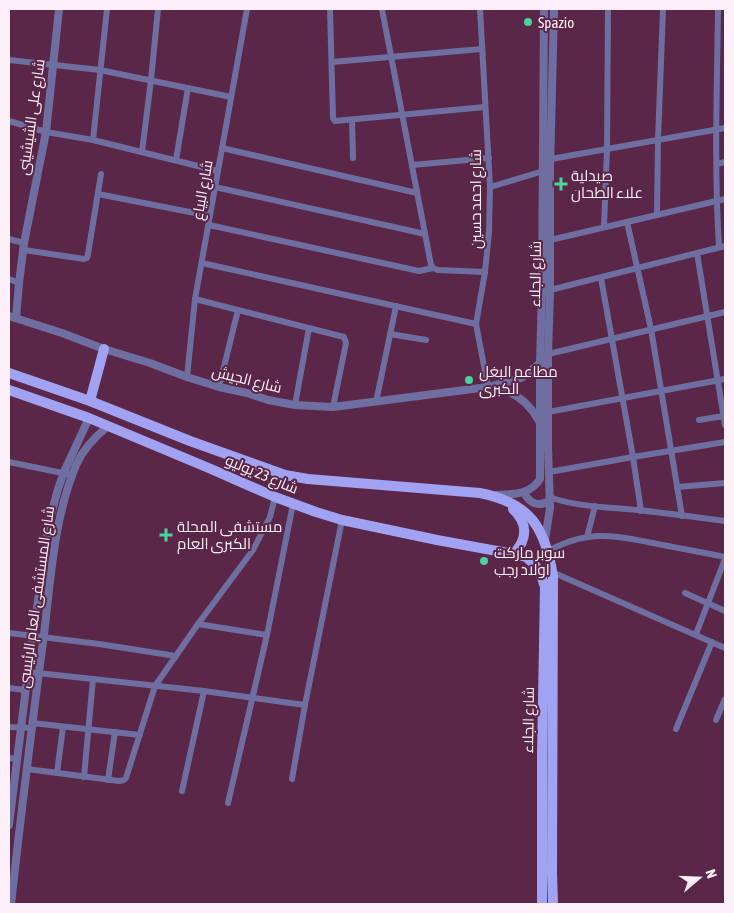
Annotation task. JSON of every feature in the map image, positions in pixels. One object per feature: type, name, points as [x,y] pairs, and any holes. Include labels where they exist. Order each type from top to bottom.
[{"type":"main road","points":[[90,401],[104,349]]},
{"type":"main road","name":"شارع 23 يوليو","points":[[9,373],[90,401],[190,441],[285,475],[300,478],[480,493],[492,495],[503,500]]},
{"type":"main road","points":[[12,392],[21,377]]},
{"type":"main road","name":"شارع 23 يوليو","points":[[12,392],[89,418],[275,497],[316,512],[342,520],[513,554]]},
{"type":"main road","points":[[185,458],[188,457],[193,448],[190,441]]},
{"type":"main road","points":[[212,469],[210,462],[216,453],[220,451]]},
{"type":"main road","points":[[503,500],[517,513],[524,524],[524,538],[513,554]]},
{"type":"main road","name":"شارع الجلاء","points":[[503,500],[525,511],[535,523],[545,540],[552,572],[548,756],[542,904]]},
{"type":"main road","name":"شارع الجلاء","points":[[513,554],[526,557],[534,564],[540,572],[545,587],[548,756],[554,904]]},
{"type":"street","name":"شارع على الشيشينى","points":[[12,317],[46,132],[59,9]]},
{"type":"street","points":[[92,140],[107,9]]},
{"type":"street","points":[[142,152],[158,9]]},
{"type":"street","name":"شارع البياع","points":[[187,377],[196,299],[246,9]]},
{"type":"street","points":[[330,9],[334,120],[352,120],[485,107]]},
{"type":"street","points":[[382,9],[430,261],[433,268]]},
{"type":"street","name":"شارع احمد حسين","points":[[480,9],[490,187],[489,232],[485,272],[476,324],[488,387]]},
{"type":"street","name":"شارع الجلاء","points":[[524,492],[534,487],[540,479],[540,422],[546,291],[547,170],[544,9]]},
{"type":"street","name":"شارع الجلاء","points":[[547,170],[551,159],[554,9]]},
{"type":"street","points":[[604,228],[608,149],[608,9]]},
{"type":"street","points":[[658,215],[658,140],[663,9]]},
{"type":"street","points":[[546,291],[722,246],[716,201],[718,9]]},
{"type":"street","points":[[332,62],[482,49]]},
{"type":"street","points":[[9,60],[100,70],[231,97]]},
{"type":"street","points":[[176,160],[188,88]]},
{"type":"street","points":[[352,120],[353,158]]},
{"type":"street","points":[[9,121],[46,132],[92,140],[218,171]]},
{"type":"street","points":[[551,159],[725,128]]},
{"type":"street","points":[[222,148],[417,193]]},
{"type":"street","points":[[412,165],[489,158]]},
{"type":"street","points":[[717,164],[725,162]]},
{"type":"street","points":[[490,187],[547,170]]},
{"type":"street","points":[[9,239],[24,247],[84,259],[87,258],[101,174]]},
{"type":"street","points":[[215,187],[425,234]]},
{"type":"street","points":[[98,194],[210,216]]},
{"type":"street","points":[[546,241],[725,199]]},
{"type":"street","points":[[627,222],[650,329],[682,516]]},
{"type":"street","points":[[209,225],[418,271],[433,268],[438,270],[485,272]]},
{"type":"street","points":[[697,253],[722,379],[725,425]]},
{"type":"street","points":[[202,263],[476,324]]},
{"type":"street","points":[[601,278],[641,510]]},
{"type":"street","points":[[9,279],[18,282]]},
{"type":"street","points":[[196,299],[342,336],[346,340],[333,407]]},
{"type":"street","points":[[376,402],[396,306]]},
{"type":"street","points":[[219,387],[238,310]]},
{"type":"street","points":[[543,358],[611,338],[725,312]]},
{"type":"street","name":"شارع الجيش","points":[[12,317],[219,387],[295,405],[333,407],[488,387],[523,376],[543,358]]},
{"type":"street","points":[[295,405],[309,328]]},
{"type":"street","points":[[390,334],[426,340]]},
{"type":"street","name":"شارع الجلاء","points":[[543,358],[548,412],[549,472],[549,516],[545,540]]},
{"type":"street","points":[[548,412],[722,379]]},
{"type":"street","name":"شارع الجيش","points":[[488,387],[499,388],[519,397],[535,412],[540,422]]},
{"type":"street","points":[[699,420],[724,414]]},
{"type":"street","name":"شارع المستشفى العام الرئيسى","points":[[9,826],[13,758],[21,728],[49,522],[64,472],[89,418]]},
{"type":"street","name":"شارع المستشفى العام الرئيسى","points":[[11,904],[59,524],[78,460],[86,447],[108,426]]},
{"type":"street","points":[[549,472],[725,442]]},
{"type":"street","points":[[9,462],[72,475]]},
{"type":"street","points":[[677,487],[725,483]]},
{"type":"street","points":[[492,495],[524,492],[527,498],[534,503],[544,504],[549,499],[571,504],[641,510],[725,521]]},
{"type":"street","points":[[27,769],[108,780],[121,781],[126,778],[155,686],[253,550],[270,517],[275,497]]},
{"type":"street","points":[[228,803],[293,504]]},
{"type":"street","points":[[588,537],[595,506]]},
{"type":"street","points":[[292,780],[342,520]]},
{"type":"street","points":[[548,551],[567,542],[597,536],[618,537],[725,558],[696,634]]},
{"type":"street","points":[[552,572],[725,648]]},
{"type":"street","points":[[41,578],[51,579]]},
{"type":"street","points":[[685,594],[725,611]]},
{"type":"street","points":[[198,624],[266,635]]},
{"type":"street","points":[[9,633],[176,656]]},
{"type":"street","points":[[676,728],[712,642]]},
{"type":"street","points":[[28,672],[305,705]]},
{"type":"street","points":[[84,777],[94,679]]},
{"type":"street","points":[[9,688],[26,690]]},
{"type":"street","points":[[182,791],[204,692]]},
{"type":"street","points":[[716,720],[725,699]]},
{"type":"street","points":[[9,727],[63,727],[140,735]]},
{"type":"street","points":[[58,773],[63,727]]},
{"type":"street","points":[[108,780],[114,732]]},
{"type":"street","points":[[9,826],[20,828]]},
{"type":"street","points":[[9,845],[18,846]]},
{"type":"place","name":"Spazio","points":[[528,22]]},
{"type":"place","name":"صيدلية علاء الطحان","points":[[561,184]]},
{"type":"place","name":"مطاعم البغل الكبرى","points":[[469,380]]},
{"type":"place","name":"مستشفى المحلة الكبرى العام","points":[[166,535]]},
{"type":"place","name":"سوبر ماركت اولاد رجب","points":[[484,561]]}]
